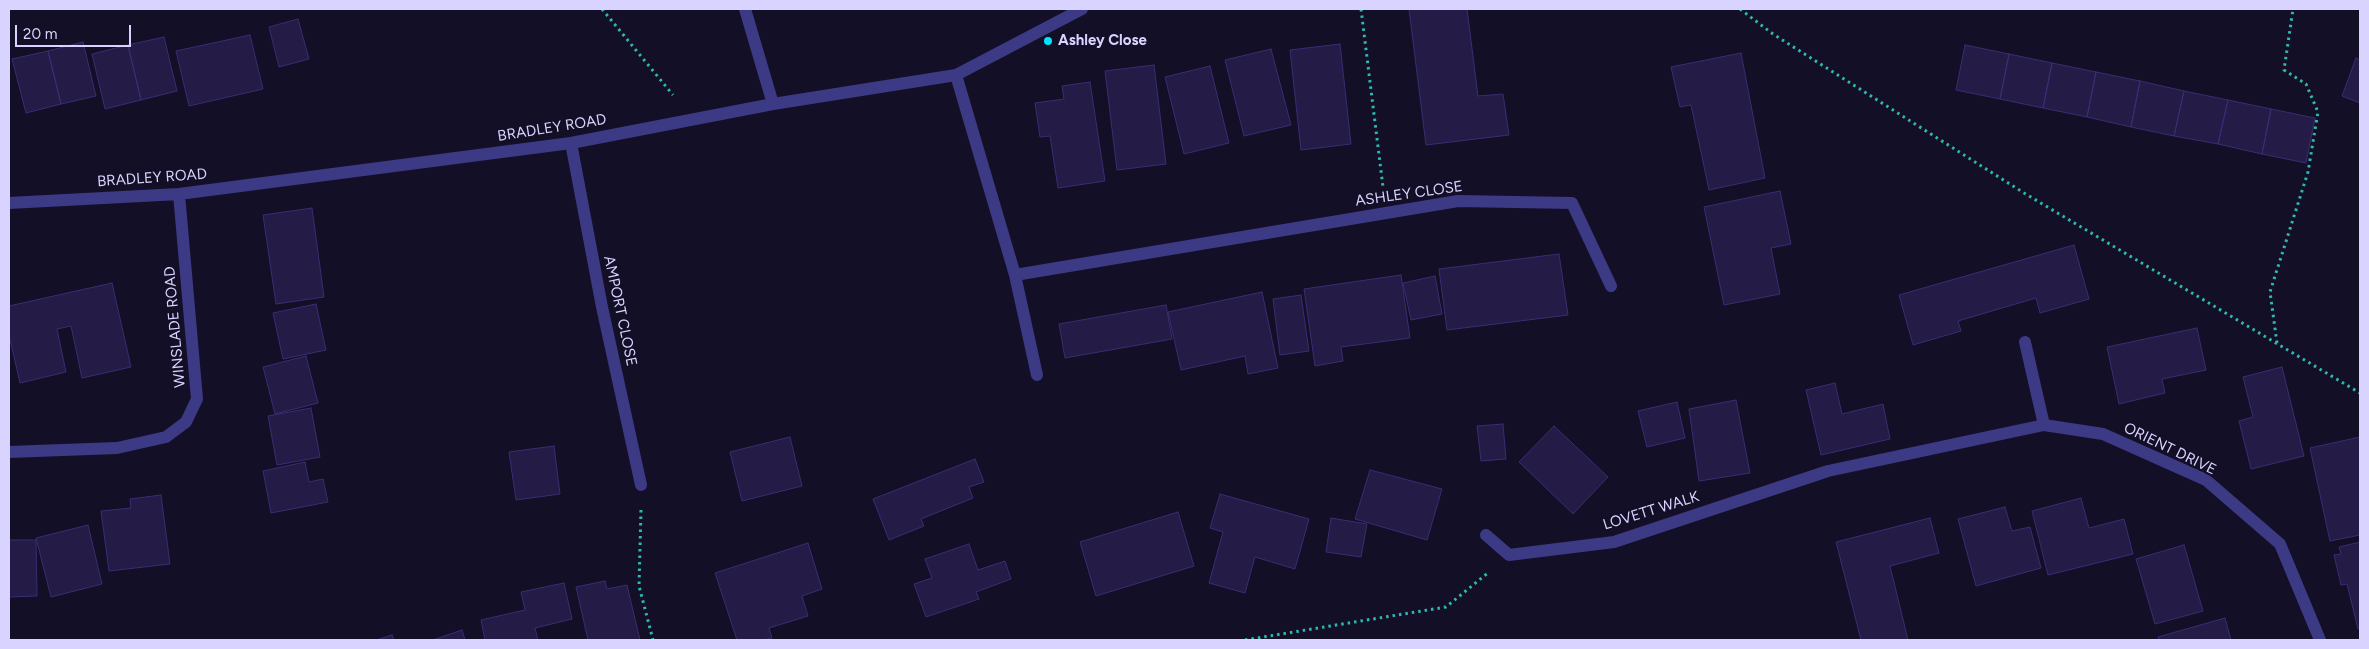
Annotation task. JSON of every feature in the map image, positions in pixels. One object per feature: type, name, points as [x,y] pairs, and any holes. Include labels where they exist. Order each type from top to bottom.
[{"type":"street","points":[[745,9],[773,104]]},
{"type":"street","name":"BRADLEY ROAD","points":[[9,204],[179,194],[571,143],[773,104],[956,75],[1082,9]]},
{"type":"street","points":[[956,75],[1015,275],[1037,375]]},
{"type":"street","name":"AMPORT CLOSE","points":[[571,143],[602,307],[641,485]]},
{"type":"street","name":"WINSLADE ROAD","points":[[9,452],[117,448],[166,438],[186,422],[197,399],[179,194]]},
{"type":"street","name":"ASHLEY CLOSE","points":[[1015,275],[1458,200],[1572,203],[1611,286]]},
{"type":"street","points":[[2026,342],[2044,426]]},
{"type":"street","name":"ORIENT DRIVE","points":[[1828,471],[2044,426],[2103,434],[2206,480],[2280,544],[2320,640]]},
{"type":"street","name":"LOVETT WALK","points":[[1509,556],[1614,542],[1828,471]]},
{"type":"street","points":[[1486,535],[1509,556]]},
{"type":"path","points":[[602,9],[692,119]]},
{"type":"path","points":[[1361,9],[1386,213]]},
{"type":"path","points":[[1740,9],[1773,34],[2024,193],[2360,393]]},
{"type":"path","points":[[2277,344],[2270,292],[2308,172],[2318,112],[2306,84],[2284,70],[2293,9]]},
{"type":"path","points":[[641,485],[639,586],[653,640]]},
{"type":"path","points":[[1245,640],[1446,606],[1509,556]]},
{"type":"building","points":[[1409,9],[1467,9],[1478,96],[1503,94],[1509,135],[1426,145]]},
{"type":"building","points":[[298,19],[309,59],[279,67],[269,27]]},
{"type":"building","points":[[250,35],[263,89],[189,106],[176,51]]},
{"type":"building","points":[[164,37],[177,91],[141,100],[128,45]]},
{"type":"building","points":[[83,42],[96,96],[61,104],[48,51]]},
{"type":"building","points":[[1340,44],[1351,144],[1301,150],[1290,50]]},
{"type":"building","points":[[128,45],[141,100],[105,109],[92,54]]},
{"type":"building","points":[[1965,45],[2009,54],[2000,99],[1956,90]]},
{"type":"building","points":[[1271,49],[1291,125],[1244,136],[1225,60]]},
{"type":"building","points":[[48,51],[61,104],[26,113],[12,59]]},
{"type":"building","points":[[1741,53],[1765,178],[1709,190],[1691,105],[1680,107],[1671,67]]},
{"type":"building","points":[[2009,54],[2052,63],[2043,108],[2000,99]]},
{"type":"building","points":[[2356,58],[2360,60],[2360,103],[2342,96]]},
{"type":"building","points":[[2052,63],[2096,72],[2087,117],[2043,108]]},
{"type":"building","points":[[1154,65],[1166,164],[1117,170],[1105,71]]},
{"type":"building","points":[[1210,66],[1229,143],[1184,154],[1165,77]]},
{"type":"building","points":[[2096,72],[2140,81],[2131,127],[2087,117]]},
{"type":"building","points":[[2140,81],[2184,91],[2174,136],[2131,127]]},
{"type":"building","points":[[1090,82],[1105,181],[1058,188],[1050,136],[1040,137],[1035,103],[1064,99],[1062,86]]},
{"type":"building","points":[[2184,91],[2228,100],[2218,144],[2174,136]]},
{"type":"building","points":[[2228,100],[2271,109],[2262,154],[2218,144]]},
{"type":"building","points":[[2271,109],[2315,118],[2306,163],[2262,154]]},
{"type":"building","points":[[1780,191],[1791,244],[1771,248],[1780,294],[1724,305],[1704,207]]},
{"type":"building","points":[[312,208],[324,297],[276,304],[263,215]]},
{"type":"building","points":[[2074,245],[2089,299],[2040,313],[2036,298],[1958,321],[1961,331],[1913,345],[1899,295]]},
{"type":"building","points":[[1559,254],[1568,315],[1447,330],[1439,269]]},
{"type":"building","points":[[1401,275],[1410,338],[1341,347],[1343,361],[1315,366],[1304,289]]},
{"type":"building","points":[[1435,276],[1442,314],[1411,320],[1403,283]]},
{"type":"building","points":[[112,283],[131,367],[82,378],[71,326],[57,329],[66,372],[20,383],[9,335],[9,306]]},
{"type":"building","points":[[1262,292],[1278,368],[1248,374],[1245,356],[1181,370],[1168,312]]},
{"type":"building","points":[[1301,295],[1309,351],[1280,355],[1273,299]]},
{"type":"building","points":[[316,304],[326,350],[283,359],[273,313]]},
{"type":"building","points":[[1166,305],[1172,339],[1065,358],[1059,324]]},
{"type":"building","points":[[2197,328],[2206,370],[2162,379],[2165,393],[2119,404],[2107,347]]},
{"type":"building","points":[[306,356],[318,403],[275,414],[263,367]]},
{"type":"building","points":[[2282,367],[2304,456],[2251,469],[2239,421],[2253,417],[2243,377]]},
{"type":"building","points":[[1835,383],[1842,414],[1883,404],[1890,439],[1821,455],[1806,390]]},
{"type":"building","points":[[1736,400],[1750,473],[1699,481],[1689,409]]},
{"type":"building","points":[[1677,402],[1685,438],[1647,447],[1638,411]]},
{"type":"building","points":[[311,408],[320,457],[277,465],[268,416]]},
{"type":"building","points":[[1503,424],[1506,459],[1481,461],[1477,426]]},
{"type":"building","points":[[1554,426],[1608,477],[1573,514],[1519,462]]},
{"type":"building","points":[[790,437],[802,486],[742,501],[730,452]]},
{"type":"building","points":[[2360,437],[2360,535],[2330,541],[2310,448]]},
{"type":"building","points":[[554,446],[560,494],[516,500],[509,452]]},
{"type":"building","points":[[975,459],[984,482],[969,487],[973,498],[921,519],[924,526],[889,540],[873,499]]},
{"type":"building","points":[[305,462],[309,482],[323,479],[328,502],[271,513],[263,471]]},
{"type":"building","points":[[1370,470],[1442,489],[1427,540],[1355,519]]},
{"type":"building","points":[[1220,494],[1309,519],[1295,569],[1255,557],[1245,593],[1209,583],[1223,532],[1210,528]]},
{"type":"building","points":[[161,495],[170,564],[109,571],[101,511],[131,508],[130,499]]},
{"type":"building","points":[[2081,498],[2089,528],[2124,519],[2133,554],[2048,575],[2032,511]]},
{"type":"building","points":[[2005,507],[2012,531],[2030,527],[2041,568],[1976,586],[1958,519]]},
{"type":"building","points":[[1178,512],[1194,566],[1096,596],[1080,542]]},
{"type":"building","points":[[1331,518],[1367,524],[1361,557],[1326,552]]},
{"type":"building","points":[[1930,518],[1939,553],[1890,566],[1908,640],[1861,640],[1836,542]]},
{"type":"building","points":[[88,525],[102,584],[51,597],[36,538]]},
{"type":"building","points":[[9,540],[36,540],[37,596],[9,597]]},
{"type":"building","points":[[2360,542],[2360,629],[2358,629],[2347,584],[2341,585],[2334,555],[2341,554],[2339,547]]},
{"type":"building","points":[[808,543],[822,589],[802,596],[808,616],[769,628],[772,638],[737,640],[715,573]]},
{"type":"building","points":[[969,544],[978,570],[1005,561],[1011,579],[976,592],[979,599],[926,617],[914,584],[932,578],[925,559]]},
{"type":"building","points":[[2184,545],[2203,611],[2155,624],[2136,559]]},
{"type":"building","points":[[605,581],[607,589],[627,585],[640,640],[588,640],[576,587]]},
{"type":"building","points":[[564,583],[572,619],[535,628],[538,640],[485,640],[481,620],[525,610],[521,592]]},
{"type":"building","points":[[2225,618],[2231,640],[2159,640],[2158,637]]},
{"type":"building","points":[[462,630],[465,640],[433,640]]},
{"type":"building","points":[[392,635],[394,640],[376,640]]},
{"type":"place","name":"Ashley Close","points":[[1048,41]]}]
